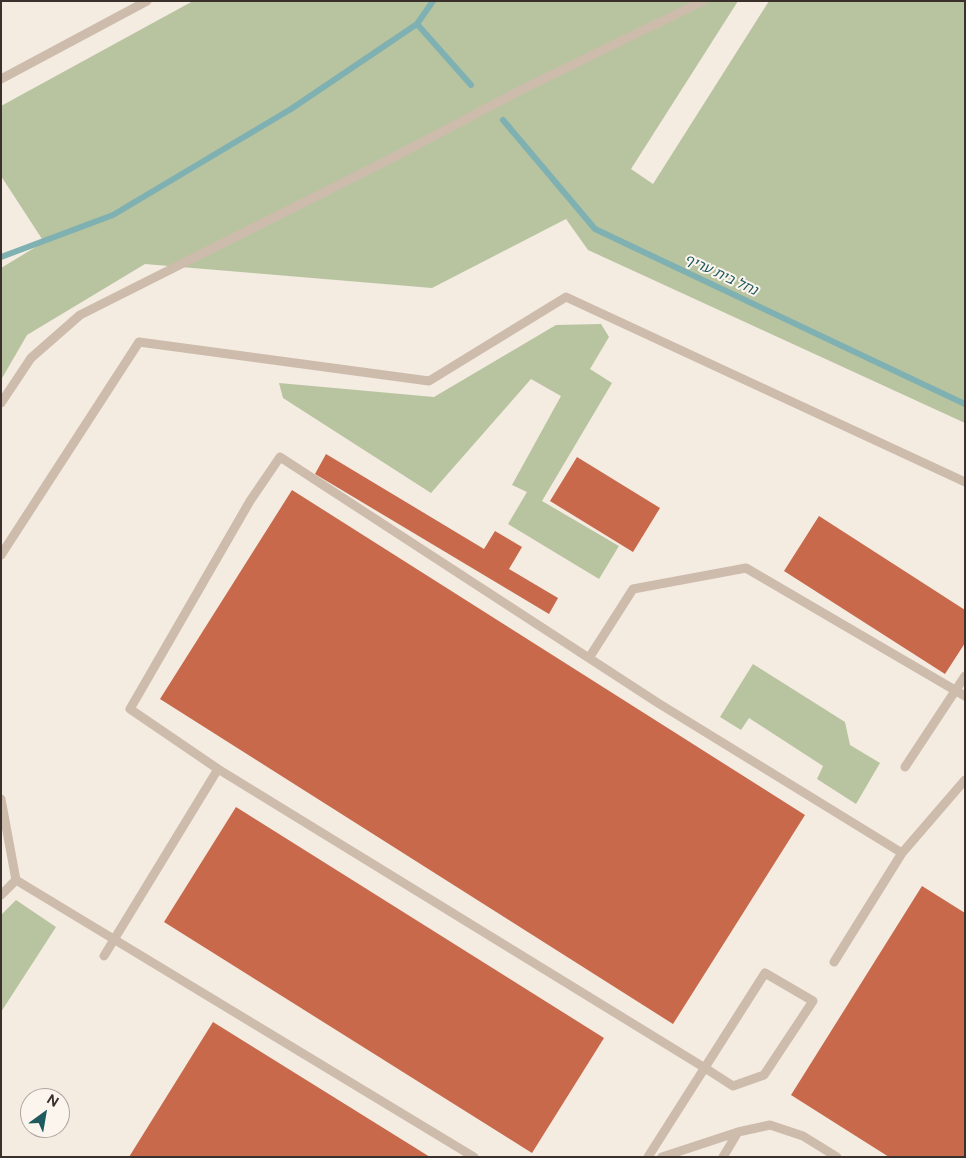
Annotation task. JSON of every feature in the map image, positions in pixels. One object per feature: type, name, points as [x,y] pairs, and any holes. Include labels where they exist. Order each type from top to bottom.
[{"type":"lane","points":[[1,79],[147,1]]},
{"type":"lane","points":[[1,403],[31,358],[80,315],[396,156],[521,90],[703,1]]},
{"type":"lane","points":[[1,555],[139,342],[429,381],[566,297],[965,482]]},
{"type":"lane","points":[[648,1157],[705,1068],[765,973],[814,1001],[764,1075],[733,1086],[705,1068],[218,769],[130,710],[250,501],[280,457],[658,703],[902,853]]},
{"type":"lane","points":[[589,658],[633,589],[746,568],[965,696]]},
{"type":"lane","points":[[905,767],[965,676]]},
{"type":"lane","points":[[104,956],[218,769]]},
{"type":"lane","points":[[834,962],[902,853],[965,780]]},
{"type":"lane","points":[[1,799],[16,880],[474,1157]]},
{"type":"lane","points":[[1,895],[16,880]]},
{"type":"lane","points":[[662,1157],[738,1132],[770,1125],[804,1136],[838,1157]]},
{"type":"lane","points":[[722,1157],[738,1132]]},
{"type":"green space","points":[[193,1],[738,1],[631,169],[653,184],[769,1],[965,1],[965,423],[588,250],[566,219],[432,288],[145,264],[27,335],[1,380],[1,268],[44,242],[1,176],[1,106]]},
{"type":"green space","points":[[601,324],[609,337],[590,369],[612,383],[542,501],[619,546],[599,579],[508,524],[527,492],[512,485],[561,396],[531,379],[431,493],[283,398],[279,383],[434,397],[556,325]]},
{"type":"green space","points":[[753,664],[845,722],[850,745],[880,763],[856,804],[817,779],[823,766],[749,718],[741,730],[720,717]]},
{"type":"green space","points":[[16,900],[56,927],[1,1012],[1,915]]},
{"type":"building","points":[[326,454],[484,549],[495,531],[522,547],[509,569],[558,598],[549,614],[315,474]]},
{"type":"building","points":[[577,457],[660,508],[633,552],[550,501]]},
{"type":"building","points":[[292,490],[805,815],[673,1024],[160,699]]},
{"type":"building","points":[[819,516],[965,610],[965,643],[945,674],[784,571]]},
{"type":"building","points":[[236,807],[604,1038],[532,1153],[164,922]]},
{"type":"building","points":[[922,886],[965,913],[965,1157],[889,1157],[791,1095]]},
{"type":"building","points":[[213,1022],[430,1157],[129,1157]]},
{"type":"waterway","name":"נחל בית עריף","points":[[433,1],[417,24],[471,85]]},
{"type":"waterway","points":[[1,257],[113,215],[291,109],[417,24]]},
{"type":"waterway","name":"נחל בית עריף","points":[[503,120],[595,229],[965,404]]}]
